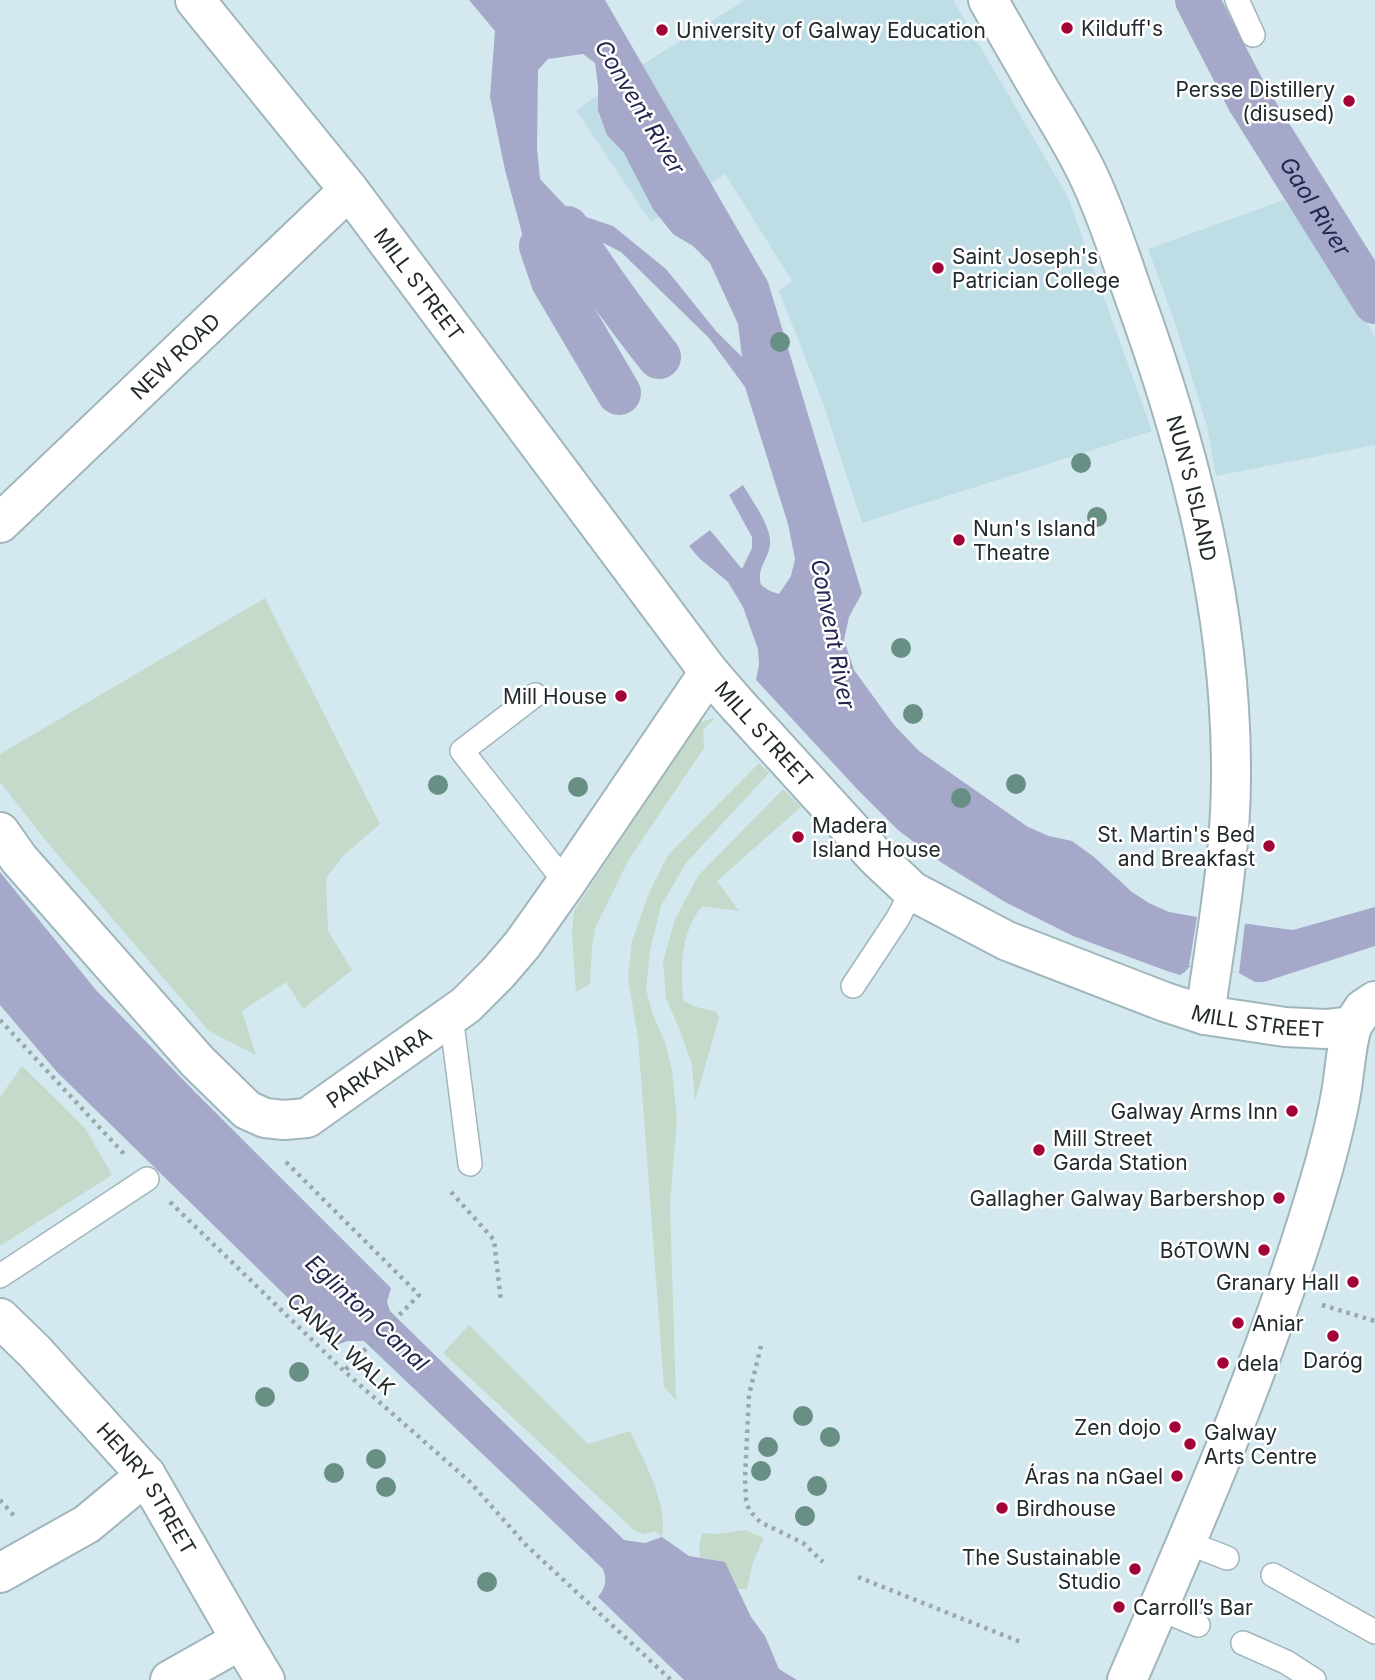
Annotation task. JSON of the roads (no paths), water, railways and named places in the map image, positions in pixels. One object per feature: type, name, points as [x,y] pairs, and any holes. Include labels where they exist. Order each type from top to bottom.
[{"type":"street","name":"MILL STREET","points":[[195,0],[349,190],[709,672],[876,857],[912,891],[1007,941],[1205,1015],[1285,1027],[1326,1029],[1364,1013]]},
{"type":"street","name":"NUN'S ISLAND","points":[[988,0],[1068,137],[1105,214],[1153,349],[1190,470],[1211,568],[1223,641],[1230,715],[1231,776],[1229,842],[1205,1015]]},
{"type":"street","name":"NEW ROAD","points":[[0,523],[349,190]]},
{"type":"street","name":"PARKAVARA","points":[[0,832],[19,859],[197,1061],[247,1110],[265,1118],[307,1118],[466,1005],[522,945],[709,672]]},
{"type":"street","points":[[1127,1680],[1243,1401],[1293,1265],[1324,1164],[1340,1098],[1347,1046],[1364,1013]]},
{"type":"street","name":"HENRY STREET","points":[[0,1318],[35,1352],[146,1475],[265,1680]]},
{"type":"street","points":[[0,1573],[87,1524],[146,1475]]},
{"type":"street","points":[[170,1680],[241,1640]]},
{"type":"lane","points":[[1237,0],[1253,35]]},
{"type":"lane","points":[[536,695],[462,751],[566,883]]},
{"type":"lane","points":[[853,986],[898,918],[912,891]]},
{"type":"lane","points":[[451,1016],[470,1164]]},
{"type":"lane","points":[[0,1276],[147,1179]]},
{"type":"lane","points":[[1186,1542],[1227,1558]]},
{"type":"lane","points":[[1272,1575],[1375,1632]]},
{"type":"lane","points":[[1158,1608],[1198,1625]]},
{"type":"lane","points":[[1243,1643],[1286,1662],[1314,1680]]},
{"type":"water","name":"Convent River","points":[[469,0],[605,0],[768,282],[862,593],[849,617],[844,640],[854,670],[894,725],[919,751],[1028,827],[1049,836],[1072,841],[1132,892],[1169,912],[1293,930],[1375,907],[1375,946],[1264,982],[1255,982],[1239,973],[1195,967],[1189,967],[1180,975],[1073,936],[1005,902],[942,863],[898,830],[855,787],[756,680],[758,649],[743,607],[728,582],[689,546],[710,530],[742,569],[752,548],[752,537],[729,495],[743,485],[756,505],[770,537],[769,550],[760,574],[761,585],[779,594],[791,576],[795,559],[788,524],[745,387],[709,338],[621,252],[584,233],[607,273],[555,308],[529,259],[505,170],[490,97],[495,31]],"holes":[[[583,54],[595,63],[598,110],[607,135],[624,153],[653,209],[673,234],[693,246],[710,263],[738,324],[742,357],[716,331],[666,269],[613,226],[571,212],[540,179],[537,148],[538,70],[548,59]]]},
{"type":"water","name":"Eglinton Canal","points":[[0,872],[96,990],[391,1288],[387,1302],[390,1311],[624,1540],[645,1543],[662,1537],[689,1556],[725,1562],[751,1617],[765,1636],[779,1669],[797,1680],[684,1680],[598,1597],[605,1583],[603,1569],[364,1341],[348,1341],[336,1345],[57,1072],[0,1005]]},
{"type":"waterway","name":"Gaol River","points":[[1197,0],[1248,99],[1375,302]]},
{"type":"waterway","points":[[567,228],[611,294],[659,357]]},
{"type":"waterway","points":[[541,246],[553,281],[619,393]]},
{"type":"place","name":"Kilduff's","points":[[1067,28]]},
{"type":"place","name":"University of Galway Education","points":[[662,30]]},
{"type":"place","name":"Persse Distillery (disused)","points":[[1349,101]]},
{"type":"place","name":"Saint Joseph's Patrician College","points":[[938,268]]},
{"type":"place","name":"Nun's Island Theatre","points":[[959,540]]},
{"type":"place","name":"Mill House","points":[[621,696]]},
{"type":"place","name":"Madera Island House","points":[[798,837]]},
{"type":"place","name":"St. Martin's Bed and Breakfast","points":[[1269,846]]},
{"type":"place","name":"Galway Arms Inn","points":[[1292,1111]]},
{"type":"place","name":"Mill Street Garda Station","points":[[1039,1150]]},
{"type":"place","name":"Gallagher Galway Barbershop","points":[[1279,1198]]},
{"type":"place","name":"BóTOWN","points":[[1264,1250]]},
{"type":"place","name":"Granary Hall","points":[[1353,1282]]},
{"type":"place","name":"Aniar","points":[[1238,1323]]},
{"type":"place","name":"Daróg","points":[[1333,1336]]},
{"type":"place","name":"dela","points":[[1223,1363]]},
{"type":"place","name":"Zen dojo","points":[[1175,1427]]},
{"type":"place","name":"Galway Arts Centre","points":[[1190,1444]]},
{"type":"place","name":"Áras na nGael","points":[[1177,1476]]},
{"type":"place","name":"Birdhouse","points":[[1002,1508]]},
{"type":"place","name":"The Sustainable Studio","points":[[1135,1569]]},
{"type":"place","name":"Carroll’s Bar","points":[[1119,1607]]}]
